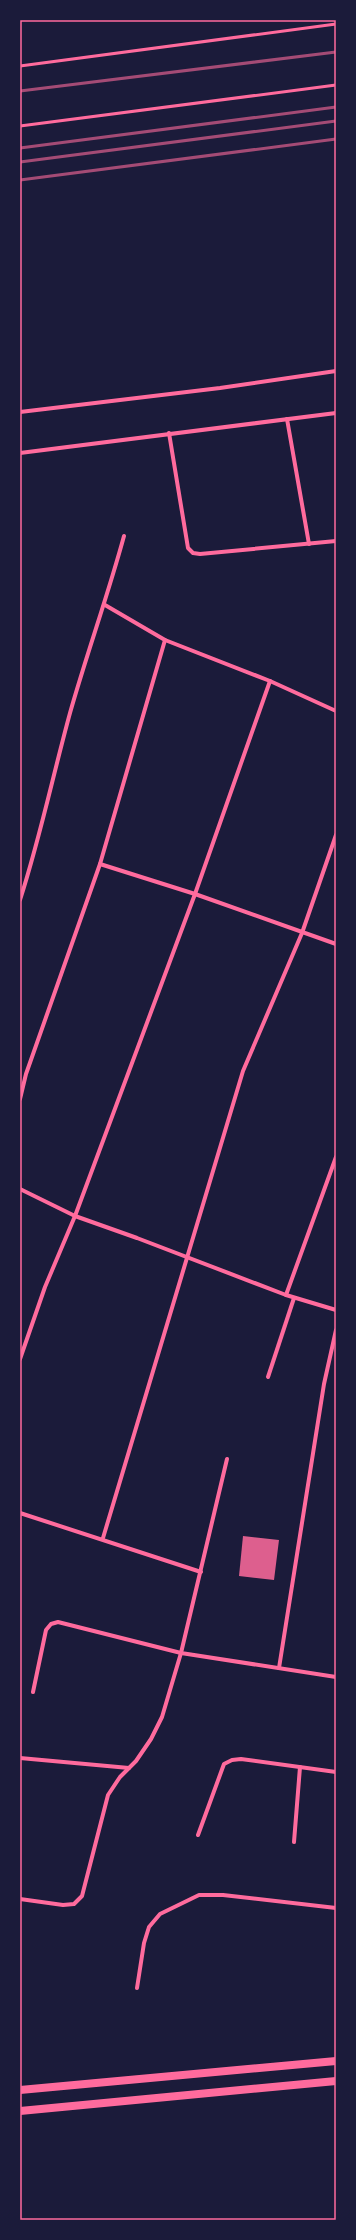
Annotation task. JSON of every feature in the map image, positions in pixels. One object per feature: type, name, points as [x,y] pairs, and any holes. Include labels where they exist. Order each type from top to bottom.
[{"type":"main road","points":[[20,2090],[336,2061]]},
{"type":"main road","points":[[20,2111],[336,2081]]},
{"type":"street","points":[[20,412],[220,388],[336,371]]},
{"type":"street","points":[[20,453],[336,413]]},
{"type":"street","points":[[287,419],[309,544]]},
{"type":"street","points":[[169,433],[188,548],[193,553],[200,554],[336,541]]},
{"type":"street","points":[[20,900],[71,711],[105,605],[124,536]]},
{"type":"street","points":[[105,605],[166,640],[270,681],[336,711]]},
{"type":"street","points":[[20,1099],[26,1074],[100,864],[166,640]]},
{"type":"street","points":[[20,1359],[44,1286],[75,1216],[195,894],[270,681]]},
{"type":"street","points":[[103,1538],[242,1071],[302,933],[336,835]]},
{"type":"street","points":[[100,864],[195,894],[336,944]]},
{"type":"street","points":[[286,1295],[336,1157]]},
{"type":"street","points":[[20,1189],[75,1216],[294,1298],[336,1310]]},
{"type":"street","points":[[268,1377],[294,1298]]},
{"type":"street","points":[[279,1668],[324,1384],[336,1330]]},
{"type":"street","points":[[20,1899],[63,1905],[74,1904],[82,1896],[108,1795],[151,1739],[162,1717],[181,1653],[202,1572],[227,1459]]},
{"type":"street","points":[[20,1513],[103,1538],[202,1572]]},
{"type":"street","points":[[34,1692],[46,1630],[51,1624],[58,1622],[181,1653],[336,1677]]},
{"type":"street","points":[[20,1758],[129,1768]]},
{"type":"street","points":[[198,1835],[224,1764],[232,1760],[242,1759],[336,1772]]},
{"type":"street","points":[[294,1842],[300,1767]]},
{"type":"street","points":[[137,1988],[144,1943],[149,1927],[160,1914],[199,1894],[223,1894],[336,1908]]},
{"type":"lane","points":[[20,66],[336,24]]},
{"type":"lane","points":[[20,126],[336,85]]},
{"type":"building","points":[[243,1536],[279,1540],[274,1580],[239,1576]]},
{"type":"railway","points":[[20,91],[336,52]]},
{"type":"railway","points":[[20,148],[336,107]]},
{"type":"railway","points":[[20,162],[336,121]]},
{"type":"railway","points":[[20,180],[336,139]]}]
